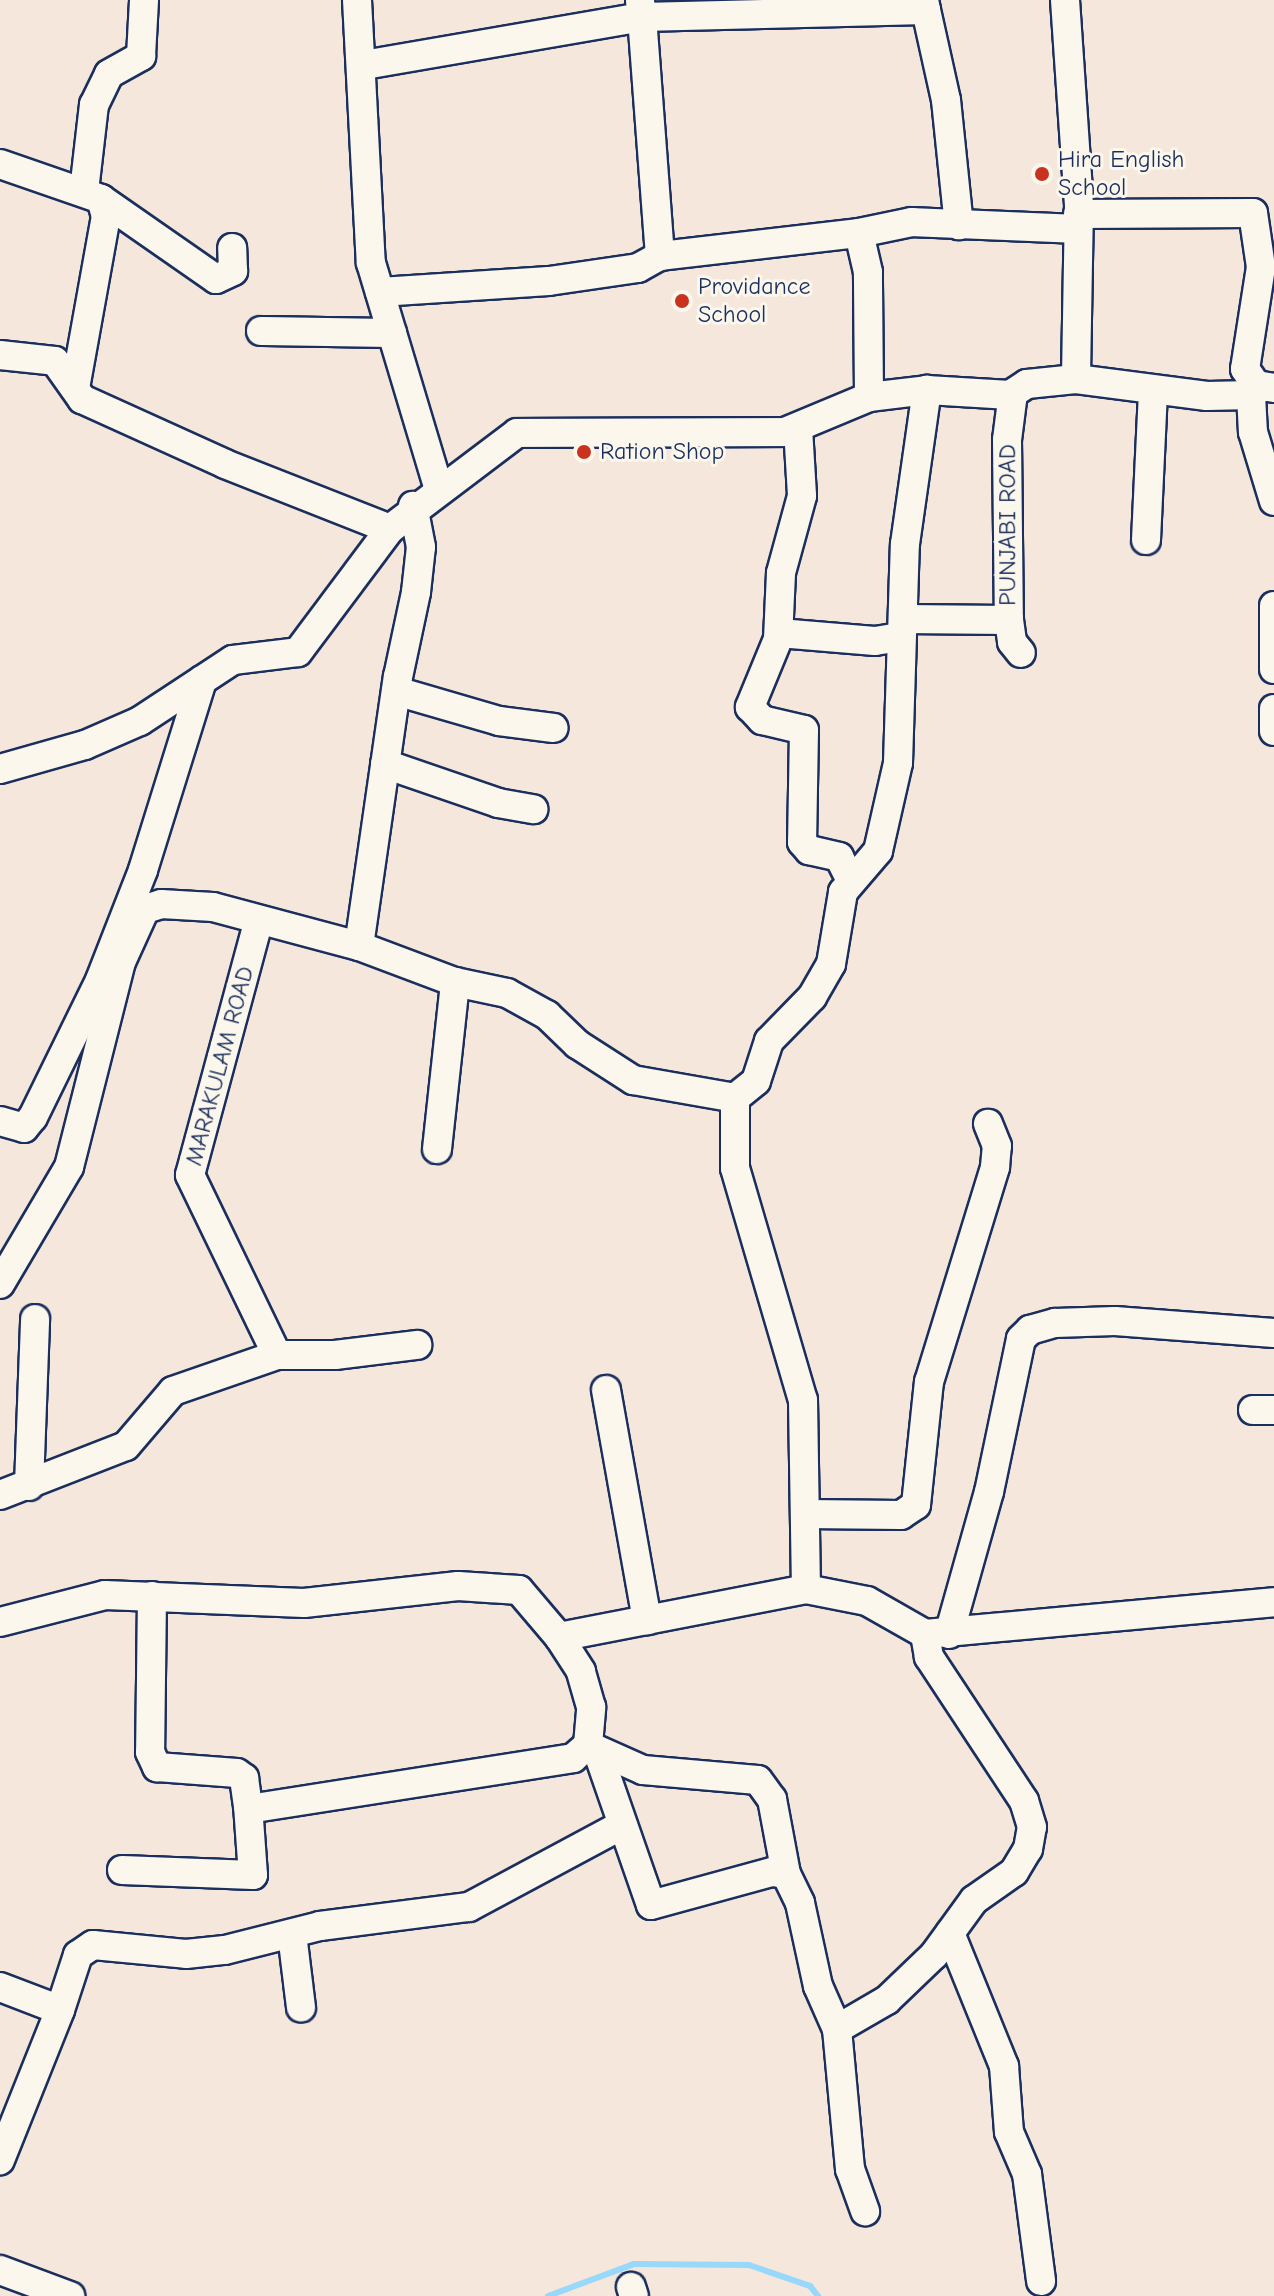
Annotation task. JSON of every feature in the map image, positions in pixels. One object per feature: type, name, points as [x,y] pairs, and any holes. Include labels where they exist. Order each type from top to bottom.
[{"type":"street","points":[[75,388],[106,216],[92,195],[94,105],[109,74],[141,56],[144,0]]},
{"type":"street","points":[[357,0],[364,65],[371,263],[439,489]]},
{"type":"street","points":[[1065,0],[1078,222],[1076,379]]},
{"type":"street","points":[[364,65],[641,8],[925,5],[946,100],[959,225]]},
{"type":"street","points":[[641,8],[660,256]]},
{"type":"street","points":[[0,164],[92,195],[216,279],[233,271],[232,248]]},
{"type":"street","points":[[380,292],[549,281],[638,268],[660,256],[859,233],[912,222],[959,225],[1078,222],[1253,213],[1261,267],[1245,369],[1261,391],[1253,432],[1274,501]]},
{"type":"street","points":[[859,233],[868,272],[869,397]]},
{"type":"street","points":[[261,331],[392,333]]},
{"type":"street","points":[[0,355],[55,361],[82,399],[225,464],[390,529]]},
{"type":"street","points":[[0,769],[85,745],[140,721],[233,660],[298,652],[390,529],[413,506],[517,433],[785,432],[869,397],[927,390],[1013,393],[1027,384],[1076,379],[1153,391],[1261,391]]},
{"type":"street","points":[[0,1284],[69,1167],[121,962],[145,909],[161,904],[213,907],[359,946],[455,982],[528,1002],[577,1044],[633,1080],[735,1098],[756,1081],[769,1041],[812,997],[831,964],[850,879],[878,851],[887,817],[898,763],[905,544],[927,390]]},
{"type":"street","points":[[1146,540],[1153,391]]},
{"type":"street","name":"PUNJABI ROAD","points":[[1013,393],[1007,458],[1009,620],[1012,642],[1021,653]]},
{"type":"street","points":[[798,428],[802,496],[781,573],[779,633],[771,667],[750,707],[762,720],[804,730],[802,842],[809,850],[839,857],[850,879]]},
{"type":"street","points":[[359,946],[396,691],[421,547],[413,506]]},
{"type":"street","points":[[1274,606],[1274,669]]},
{"type":"street","points":[[779,633],[875,641],[902,628],[1009,620]]},
{"type":"street","points":[[0,1121],[24,1128],[33,1117],[100,980],[148,856],[202,680]]},
{"type":"street","points":[[396,691],[499,721],[554,728]]},
{"type":"street","points":[[1274,709],[1274,731]]},
{"type":"street","points":[[385,764],[498,803],[533,809]]},
{"type":"street","name":"MARAKULAM ROAD","points":[[259,920],[190,1175],[277,1355]]},
{"type":"street","points":[[437,1149],[455,982]]},
{"type":"street","points":[[735,1098],[735,1168],[803,1400],[806,1589]]},
{"type":"street","points":[[805,1514],[901,1515],[916,1505],[929,1382],[995,1167],[997,1146],[988,1124]]},
{"type":"street","points":[[29,1486],[35,1319]]},
{"type":"street","points":[[837,2029],[887,2000],[950,1933],[974,1900],[1014,1872],[1028,1849],[1032,1827],[1024,1801],[929,1657],[989,1492],[1021,1339],[1030,1330],[1055,1323],[1115,1321],[1274,1333]]},
{"type":"street","points":[[0,1495],[126,1446],[173,1391],[277,1355],[335,1355],[417,1345]]},
{"type":"street","points":[[606,1390],[647,1620]]},
{"type":"street","points":[[0,1622],[105,1595],[216,1603],[304,1603],[458,1586],[508,1587],[533,1603],[581,1671],[591,1707],[592,1748],[651,1905],[772,1872],[786,1874]]},
{"type":"street","points":[[559,1637],[806,1589],[867,1601],[937,1634],[1274,1602]]},
{"type":"street","points":[[122,1870],[253,1875],[244,1778],[237,1773],[171,1771],[157,1767],[153,1760],[152,1596]]},
{"type":"street","points":[[248,1806],[573,1758],[592,1748]]},
{"type":"street","points":[[592,1748],[643,1770],[758,1780],[772,1799],[786,1874],[800,1903],[818,1986],[837,2029],[850,2169],[865,2211]]},
{"type":"street","points":[[0,2160],[8,2120],[60,2010],[78,1955],[93,1945],[186,1954],[358,1920],[469,1907],[622,1825]]},
{"type":"street","points":[[950,1933],[1004,2066],[1011,2104],[1009,2132],[1027,2174],[1041,2281]]},
{"type":"street","points":[[292,1934],[301,2007]]},
{"type":"street","points":[[0,1987],[60,2010]]},
{"type":"street","points":[[0,2270],[70,2296]]},
{"type":"waterway","points":[[548,2296],[634,2264],[749,2265],[810,2286],[818,2296]]},
{"type":"place","name":"Hira English School","points":[[1042,174]]},
{"type":"place","name":"Providance School","points":[[682,301]]},
{"type":"place","name":"Ration Shop","points":[[584,452]]}]
